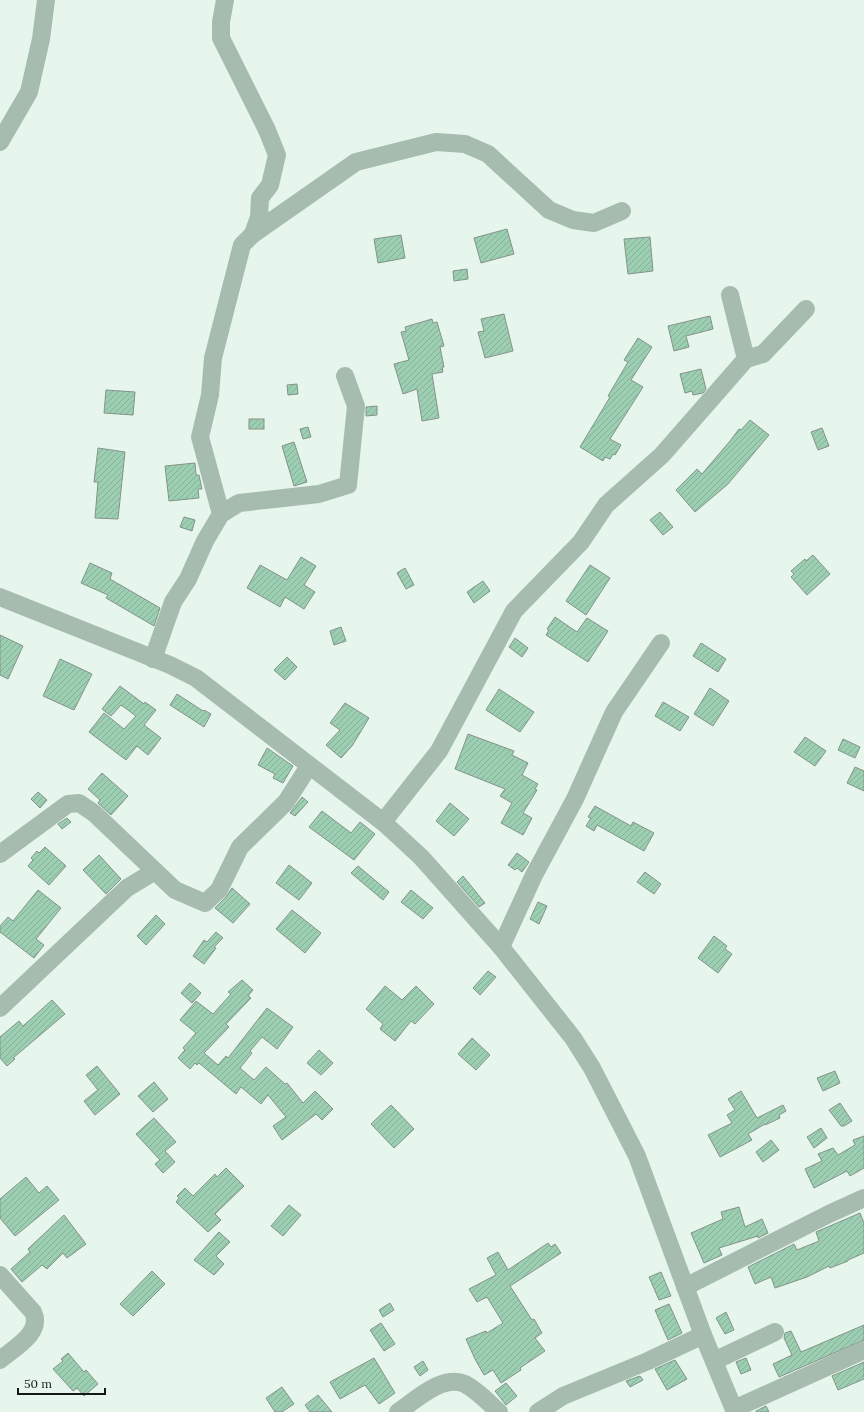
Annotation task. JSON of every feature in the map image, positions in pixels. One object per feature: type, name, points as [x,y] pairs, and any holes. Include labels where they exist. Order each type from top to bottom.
[{"type":"street","points":[[0,142],[29,92],[41,39],[46,0]]},
{"type":"street","points":[[225,0],[221,22],[221,38],[267,130],[277,155],[270,185],[260,198],[259,217],[253,234]]},
{"type":"street","points":[[221,514],[200,437],[210,395],[213,358],[240,252],[242,245],[253,234],[356,162],[436,142],[465,144],[488,154],[549,210],[573,220],[594,223],[622,211]]},
{"type":"street","points":[[730,295],[746,358]]},
{"type":"street","points":[[383,822],[439,750],[514,611],[581,542],[606,505],[662,455],[746,358],[763,354],[806,309]]},
{"type":"street","points":[[153,658],[173,602],[188,579],[205,541],[221,514],[239,503],[319,494],[348,485],[356,406],[345,376]]},
{"type":"street","points":[[0,597],[153,658],[196,678],[383,822],[421,857],[501,947],[573,1038],[592,1068],[637,1156],[702,1335],[734,1411],[864,1350]]},
{"type":"street","points":[[501,947],[534,875],[575,799],[614,712],[661,643]]},
{"type":"street","points":[[0,854],[68,804],[79,803],[94,813],[175,890],[205,903],[218,890],[240,847],[286,802],[309,766]]},
{"type":"street","points":[[0,1008],[127,888],[154,871]]},
{"type":"street","points":[[685,1287],[829,1214],[864,1198]]},
{"type":"street","points":[[0,1274],[33,1312],[36,1318],[36,1324],[32,1332],[0,1360]]},
{"type":"street","points":[[714,1361],[775,1332]]},
{"type":"street","points":[[538,1412],[563,1396],[648,1361],[702,1335]]},
{"type":"street","points":[[398,1412],[439,1385],[453,1382],[464,1384],[476,1391],[499,1412]]},
{"type":"building","points":[[507,229],[514,254],[481,263],[474,238]]},
{"type":"building","points":[[401,235],[405,258],[378,263],[374,239]]},
{"type":"building","points":[[650,237],[653,271],[628,274],[624,239]]},
{"type":"building","points":[[467,269],[468,279],[454,281],[453,271]]},
{"type":"building","points":[[504,314],[513,351],[485,358],[478,332],[484,331],[481,319]]},
{"type":"building","points":[[710,316],[713,329],[686,336],[689,347],[674,351],[668,326]]},
{"type":"building","points":[[432,319],[433,323],[437,322],[444,346],[440,347],[444,367],[442,367],[443,372],[432,374],[439,418],[422,421],[417,389],[403,394],[394,364],[409,360],[401,332],[406,331],[405,327]]},
{"type":"building","points":[[638,338],[652,347],[631,380],[643,387],[610,439],[621,445],[615,455],[613,454],[610,459],[605,457],[603,461],[580,447],[610,397],[608,396],[628,362],[624,360]]},
{"type":"building","points":[[701,369],[706,389],[703,393],[693,395],[692,391],[685,393],[680,374]]},
{"type":"building","points":[[297,384],[298,394],[288,395],[287,385]]},
{"type":"building","points":[[106,390],[135,392],[133,415],[104,413]]},
{"type":"building","points":[[377,406],[377,415],[366,416],[366,407]]},
{"type":"building","points":[[249,419],[264,419],[264,429],[249,429]]},
{"type":"building","points":[[750,420],[769,435],[728,484],[695,512],[676,490],[697,469],[702,474],[739,429],[741,430]]},
{"type":"building","points":[[308,427],[311,437],[303,439],[300,429]]},
{"type":"building","points":[[822,428],[829,446],[818,450],[811,432]]},
{"type":"building","points":[[294,442],[307,482],[294,486],[282,446]]},
{"type":"building","points":[[98,448],[125,452],[118,519],[95,518],[98,482],[94,482]]},
{"type":"building","points":[[195,463],[196,475],[199,475],[202,489],[198,489],[199,498],[169,501],[165,466]]},
{"type":"building","points":[[660,512],[673,527],[663,535],[650,520]]},
{"type":"building","points":[[184,517],[195,520],[192,531],[180,527]]},
{"type":"building","points":[[813,555],[830,574],[807,595],[791,577],[794,574],[791,571],[805,559],[806,561]]},
{"type":"building","points":[[301,557],[316,566],[304,585],[315,592],[304,609],[285,597],[280,607],[247,588],[260,565],[287,580]]},
{"type":"building","points":[[90,563],[112,573],[110,579],[160,608],[154,626],[106,598],[108,595],[81,583]]},
{"type":"building","points":[[590,565],[610,578],[586,615],[566,601]]},
{"type":"building","points":[[405,568],[414,585],[406,589],[397,573]]},
{"type":"building","points":[[483,581],[490,591],[474,603],[467,592]]},
{"type":"building","points":[[555,617],[577,632],[587,618],[608,631],[588,662],[546,635],[549,630],[547,629]]},
{"type":"building","points":[[341,627],[346,641],[334,645],[330,631]]},
{"type":"building","points":[[0,635],[23,646],[8,679],[0,675]]},
{"type":"building","points":[[515,638],[528,648],[522,657],[509,647]]},
{"type":"building","points":[[701,643],[726,659],[718,672],[693,656]]},
{"type":"building","points":[[287,657],[297,667],[285,680],[274,670]]},
{"type":"building","points":[[60,659],[92,674],[74,710],[43,696]]},
{"type":"building","points":[[120,686],[144,704],[145,702],[156,710],[144,725],[161,738],[148,755],[137,746],[126,760],[89,732],[104,713],[124,729],[136,716],[121,705],[111,716],[102,709]]},
{"type":"building","points":[[710,688],[729,701],[713,726],[694,714]]},
{"type":"building","points":[[499,689],[534,712],[520,732],[486,710]]},
{"type":"building","points":[[177,694],[203,711],[204,710],[211,714],[204,727],[170,705]]},
{"type":"building","points":[[663,702],[689,717],[680,731],[655,716]]},
{"type":"building","points":[[345,703],[369,718],[352,746],[341,758],[326,745],[340,730],[330,723]]},
{"type":"building","points":[[468,734],[514,751],[512,755],[528,763],[522,775],[538,784],[535,789],[537,790],[523,813],[532,818],[523,835],[501,823],[512,803],[500,796],[505,789],[455,769]]},
{"type":"building","points":[[805,737],[826,751],[815,766],[794,752]]},
{"type":"building","points":[[843,739],[860,747],[855,758],[838,750]]},
{"type":"building","points":[[267,748],[293,766],[283,783],[273,778],[275,774],[258,765]]},
{"type":"building","points":[[855,767],[864,771],[864,791],[847,783]]},
{"type":"building","points":[[102,773],[128,796],[111,815],[98,803],[100,800],[88,789]]},
{"type":"building","points":[[38,792],[47,800],[40,808],[31,799]]},
{"type":"building","points":[[302,797],[308,802],[295,816],[290,813]]},
{"type":"building","points":[[450,803],[469,819],[454,836],[436,821]]},
{"type":"building","points":[[595,806],[631,826],[633,822],[654,833],[644,851],[597,825],[594,831],[586,826],[591,818],[588,817]]},
{"type":"building","points":[[322,811],[351,833],[360,822],[375,834],[354,860],[309,827]]},
{"type":"building","points":[[67,818],[71,822],[62,829],[58,824]]},
{"type":"building","points":[[45,847],[66,866],[49,885],[28,866],[33,860],[31,858],[37,851],[39,853]]},
{"type":"building","points":[[517,853],[529,862],[522,872],[517,868],[515,870],[508,865]]},
{"type":"building","points":[[99,855],[121,879],[106,894],[83,870]]},
{"type":"building","points":[[289,865],[312,883],[299,900],[276,883]]},
{"type":"building","points":[[358,866],[389,892],[383,900],[351,873]]},
{"type":"building","points":[[645,872],[661,884],[654,894],[637,882]]},
{"type":"building","points":[[463,876],[485,903],[479,907],[457,882]]},
{"type":"building","points":[[232,888],[250,904],[233,923],[215,908],[226,897]]},
{"type":"building","points":[[38,890],[61,908],[36,939],[44,945],[34,958],[0,932],[0,926],[8,917],[13,921]]},
{"type":"building","points":[[411,890],[433,908],[423,919],[401,902]]},
{"type":"building","points":[[538,902],[547,906],[539,924],[530,919]]},
{"type":"building","points":[[292,910],[321,933],[305,953],[276,929]]},
{"type":"building","points":[[156,915],[165,924],[146,945],[137,936]]},
{"type":"building","points":[[216,932],[223,938],[214,947],[216,948],[204,964],[193,956],[204,940],[207,942]]},
{"type":"building","points":[[714,936],[727,946],[725,949],[732,954],[718,973],[698,958]]},
{"type":"building","points":[[488,971],[496,977],[480,995],[473,988]]},
{"type":"building","points":[[242,980],[253,990],[248,996],[251,998],[226,1024],[229,1027],[204,1053],[218,1065],[226,1056],[228,1058],[267,1008],[293,1027],[277,1049],[262,1037],[250,1051],[252,1053],[240,1068],[254,1080],[266,1067],[285,1084],[287,1083],[303,1103],[315,1091],[333,1109],[322,1120],[316,1114],[282,1140],[273,1126],[286,1117],[268,1095],[261,1104],[241,1087],[236,1094],[199,1063],[197,1065],[195,1063],[190,1069],[178,1058],[185,1050],[183,1048],[196,1033],[180,1020],[196,1001],[213,1014],[231,994],[228,992]]},
{"type":"building","points":[[190,983],[201,993],[192,1003],[181,993]]},
{"type":"building","points":[[385,986],[402,1000],[416,986],[434,1004],[415,1024],[411,1021],[395,1041],[380,1029],[383,1024],[366,1009]]},
{"type":"building","points":[[52,1000],[65,1014],[13,1058],[15,1059],[7,1066],[0,1058],[0,1037],[19,1021],[23,1026]]},
{"type":"building","points":[[472,1038],[490,1055],[476,1070],[458,1054]]},
{"type":"building","points":[[319,1050],[333,1063],[321,1075],[307,1063]]},
{"type":"building","points":[[97,1066],[120,1094],[95,1115],[84,1101],[98,1090],[86,1075]]},
{"type":"building","points":[[835,1071],[840,1083],[823,1091],[817,1078]]},
{"type":"building","points":[[154,1082],[168,1099],[153,1112],[138,1096]]},
{"type":"building","points":[[741,1091],[757,1118],[783,1105],[786,1111],[779,1115],[780,1118],[765,1124],[748,1134],[752,1140],[720,1157],[708,1135],[732,1123],[727,1115],[735,1110],[728,1099]]},
{"type":"building","points":[[840,1103],[852,1121],[844,1126],[841,1126],[829,1110]]},
{"type":"building","points":[[391,1105],[414,1129],[394,1148],[371,1124]]},
{"type":"building","points":[[154,1118],[176,1142],[165,1151],[175,1162],[163,1173],[155,1164],[160,1160],[136,1134]]},
{"type":"building","points":[[821,1128],[827,1138],[814,1148],[807,1137]]},
{"type":"building","points":[[864,1136],[864,1168],[850,1176],[847,1171],[814,1188],[805,1169],[822,1161],[818,1154],[833,1148],[838,1155],[855,1145],[853,1140]]},
{"type":"building","points":[[771,1140],[779,1150],[763,1162],[756,1152]]},
{"type":"building","points":[[226,1168],[244,1186],[215,1214],[221,1220],[208,1232],[176,1202],[179,1198],[177,1196],[185,1188],[193,1196],[215,1174],[217,1177]]},
{"type":"building","points":[[26,1177],[39,1193],[47,1186],[59,1200],[15,1236],[0,1218],[0,1199]]},
{"type":"building","points":[[289,1205],[301,1215],[283,1236],[271,1226]]},
{"type":"building","points":[[739,1207],[745,1227],[762,1219],[768,1233],[758,1238],[758,1236],[719,1248],[722,1255],[704,1263],[691,1233],[723,1219],[721,1212]]},
{"type":"building","points":[[860,1213],[864,1223],[864,1253],[848,1261],[830,1268],[829,1266],[807,1277],[775,1288],[771,1277],[755,1284],[748,1267],[794,1244],[797,1250],[819,1241],[816,1232]]},
{"type":"building","points":[[64,1215],[86,1244],[67,1258],[63,1253],[47,1269],[42,1265],[22,1282],[11,1269],[30,1252],[28,1249]]},
{"type":"building","points":[[219,1232],[230,1242],[216,1256],[224,1264],[214,1275],[194,1260]]},
{"type":"building","points":[[548,1243],[551,1247],[555,1244],[561,1253],[510,1286],[532,1320],[534,1319],[542,1333],[535,1338],[545,1351],[520,1368],[521,1370],[501,1383],[493,1370],[484,1375],[466,1339],[486,1331],[487,1333],[503,1323],[487,1297],[477,1302],[469,1289],[496,1275],[487,1258],[498,1252],[508,1270]]},
{"type":"building","points":[[152,1271],[165,1284],[133,1316],[120,1304]]},
{"type":"building","points":[[661,1272],[671,1296],[659,1300],[649,1277]]},
{"type":"building","points":[[390,1303],[394,1310],[383,1317],[379,1310]]},
{"type":"building","points":[[669,1304],[682,1333],[668,1340],[655,1310]]},
{"type":"building","points":[[726,1312],[734,1330],[725,1334],[716,1318]]},
{"type":"building","points":[[381,1323],[395,1344],[384,1351],[370,1330]]},
{"type":"building","points":[[864,1325],[864,1340],[779,1377],[773,1364],[792,1355],[784,1338],[785,1333],[791,1331],[801,1352]]},
{"type":"building","points":[[68,1353],[84,1372],[86,1370],[98,1384],[84,1396],[77,1388],[73,1391],[53,1369],[63,1361],[61,1359]]},
{"type":"building","points":[[374,1358],[395,1393],[379,1404],[365,1385],[340,1399],[330,1382]]},
{"type":"building","points":[[746,1358],[751,1370],[741,1374],[736,1362]]},
{"type":"building","points":[[675,1360],[687,1379],[667,1390],[655,1369]]},
{"type":"building","points":[[423,1361],[428,1370],[420,1376],[414,1367]]},
{"type":"building","points":[[864,1362],[864,1379],[838,1390],[832,1376]]},
{"type":"building","points":[[640,1376],[643,1380],[630,1387],[626,1381]]},
{"type":"building","points":[[506,1383],[517,1396],[506,1405],[495,1391]]},
{"type":"building","points":[[282,1387],[294,1404],[282,1412],[275,1412],[266,1398]]},
{"type":"building","points":[[318,1395],[332,1412],[310,1412],[305,1405]]},
{"type":"building","points":[[766,1406],[769,1412],[756,1412],[756,1411]]}]
